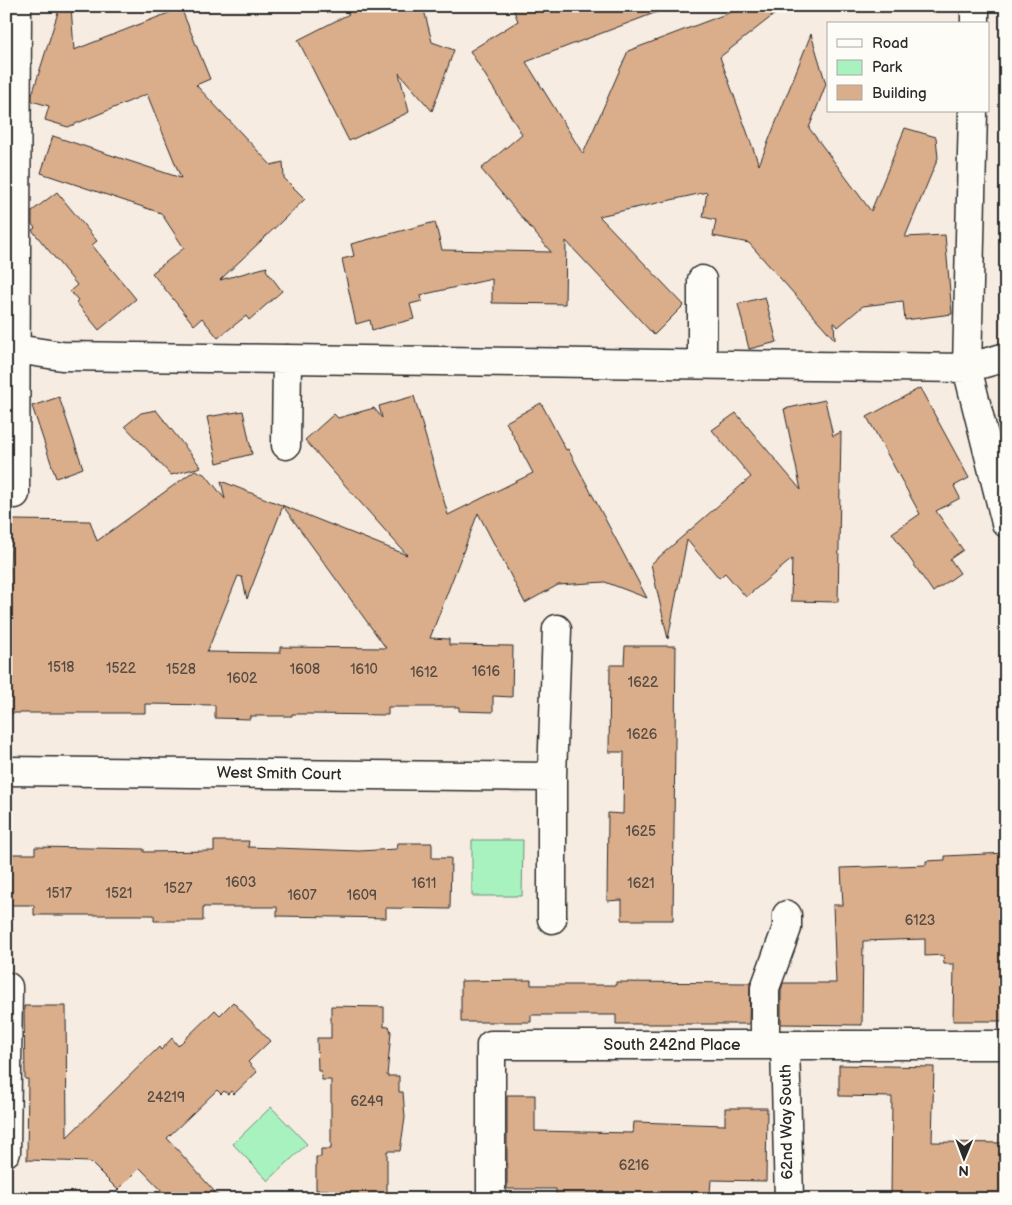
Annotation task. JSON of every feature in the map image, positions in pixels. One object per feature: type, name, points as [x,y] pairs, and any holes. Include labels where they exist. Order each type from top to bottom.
[{"type":"street","points":[[15,494],[13,334],[17,6]]},
{"type":"street","points":[[975,6],[975,22]]},
{"type":"street","points":[[973,112],[967,368],[1006,523]]},
{"type":"street","points":[[702,280],[702,364]]},
{"type":"street","points":[[13,334],[62,356],[967,368],[1006,356]]},
{"type":"street","points":[[286,445],[287,359]]},
{"type":"street","points":[[552,919],[552,777],[557,629]]},
{"type":"street","name":"West Smith Court","points":[[6,771],[552,777]]},
{"type":"street","name":"62nd Way South","points":[[786,915],[787,928],[765,988],[775,1045],[789,1199]]},
{"type":"street","points":[[6,1152],[8,987]]},
{"type":"street","name":"South 242nd Place","points":[[491,1199],[492,1045],[1006,1045]]},
{"type":"green space","points":[[472,840],[523,840],[522,896],[472,896]]},
{"type":"green space","points":[[271,1107],[307,1144],[268,1181],[233,1144]]},
{"type":"building","points":[[60,6],[71,6],[74,50],[181,8],[210,79],[196,85],[271,165],[283,162],[284,178],[305,199],[220,280],[267,267],[266,270],[282,291],[249,320],[246,316],[218,338],[202,318],[194,325],[152,273],[184,248],[161,213],[41,173],[53,136],[181,178],[147,94],[68,127],[45,120],[49,106],[32,101],[32,95]]},
{"type":"building","points":[[342,6],[423,6],[432,42],[454,50],[432,111],[399,73],[409,112],[349,141],[298,40],[349,14]]},
{"type":"building","points":[[512,6],[665,6],[665,9],[526,62],[583,154],[628,51],[747,6],[785,6],[720,57],[759,165],[811,34],[826,84],[809,128],[871,211],[905,128],[936,137],[938,158],[905,237],[945,235],[952,314],[905,320],[903,301],[863,306],[838,327],[834,322],[835,340],[749,243],[713,236],[716,220],[703,217],[707,192],[599,216],[684,305],[654,335],[566,241],[565,304],[492,303],[492,279],[421,295],[422,301],[410,304],[414,319],[372,330],[370,320],[356,324],[342,259],[354,256],[351,244],[435,222],[442,250],[551,252],[481,169],[522,134],[470,51],[518,21]]},
{"type":"building","points":[[57,192],[97,241],[92,245],[136,299],[99,330],[76,302],[78,300],[70,291],[77,285],[32,230],[35,228],[32,224],[32,211]]},
{"type":"building","points":[[765,297],[777,342],[749,349],[738,304]]},
{"type":"building","points":[[920,388],[969,478],[954,486],[960,498],[936,511],[963,550],[950,559],[960,573],[933,592],[892,533],[920,514],[867,417]]},
{"type":"building","points":[[414,396],[448,515],[533,473],[506,422],[541,403],[566,450],[568,449],[647,598],[605,582],[558,585],[525,603],[478,513],[430,638],[449,639],[449,645],[513,646],[512,697],[493,696],[493,712],[459,711],[459,707],[388,707],[388,715],[292,714],[292,716],[250,716],[250,719],[215,718],[215,705],[145,704],[145,713],[6,713],[6,650],[12,520],[90,521],[97,541],[195,470],[206,475],[225,499],[221,481],[407,555],[305,440],[334,414],[338,418],[374,408],[382,418],[379,406]],"holes":[[[283,506],[386,648],[280,647],[280,653],[207,652],[238,576],[242,577],[247,599]]]},
{"type":"building","points":[[59,397],[83,468],[56,478],[32,406]]},
{"type":"building","points":[[825,400],[833,436],[841,432],[838,602],[791,601],[792,559],[746,597],[725,573],[719,578],[687,540],[668,639],[651,564],[751,477],[712,430],[736,413],[801,490],[784,409]]},
{"type":"building","points":[[156,410],[201,467],[171,475],[125,426],[141,413]]},
{"type":"building","points":[[243,411],[252,454],[217,463],[207,417]]},
{"type":"building","points":[[625,646],[676,646],[673,920],[622,920],[622,900],[607,901],[608,813],[623,814],[624,752],[609,752],[610,665],[624,665]]},
{"type":"building","points":[[214,841],[249,841],[248,847],[359,851],[397,849],[398,843],[432,843],[432,858],[451,858],[450,909],[386,908],[386,918],[277,916],[277,907],[203,907],[203,921],[154,921],[154,915],[34,915],[34,905],[6,905],[6,854],[35,854],[35,847],[144,849],[144,852],[214,851]]},
{"type":"building","points":[[1006,853],[1006,1021],[953,1021],[954,964],[944,964],[943,955],[925,956],[925,939],[863,941],[862,1025],[781,1024],[781,991],[783,983],[836,983],[833,905],[843,905],[841,868],[926,865],[926,861],[945,860],[945,856]]},
{"type":"building","points":[[531,980],[531,985],[616,985],[616,982],[750,983],[749,1024],[616,1024],[616,1015],[531,1015],[531,1022],[461,1022],[461,981]]},
{"type":"building","points":[[233,1002],[270,1041],[248,1062],[257,1072],[234,1094],[231,1091],[228,1094],[224,1091],[221,1094],[217,1090],[167,1138],[221,1199],[170,1199],[140,1168],[118,1190],[90,1162],[27,1160],[28,1079],[25,1079],[24,1006],[66,1006],[67,1137],[159,1047],[161,1050],[172,1038],[178,1046],[215,1010],[220,1015]]},
{"type":"building","points":[[331,1006],[384,1007],[384,1027],[389,1026],[391,1032],[387,1076],[399,1076],[399,1092],[403,1092],[405,1118],[400,1151],[387,1151],[387,1199],[328,1199],[328,1190],[316,1190],[316,1157],[321,1157],[321,1149],[331,1149],[331,1080],[322,1080],[321,1071],[318,1071],[317,1038],[331,1038]]},
{"type":"building","points":[[839,1065],[934,1067],[932,1142],[1006,1143],[1006,1199],[891,1199],[892,1097],[839,1096]]},
{"type":"building","points":[[507,1095],[535,1095],[535,1131],[633,1133],[634,1122],[725,1125],[725,1108],[767,1108],[766,1181],[711,1180],[710,1193],[693,1192],[694,1199],[556,1199],[556,1189],[507,1189]]}]
